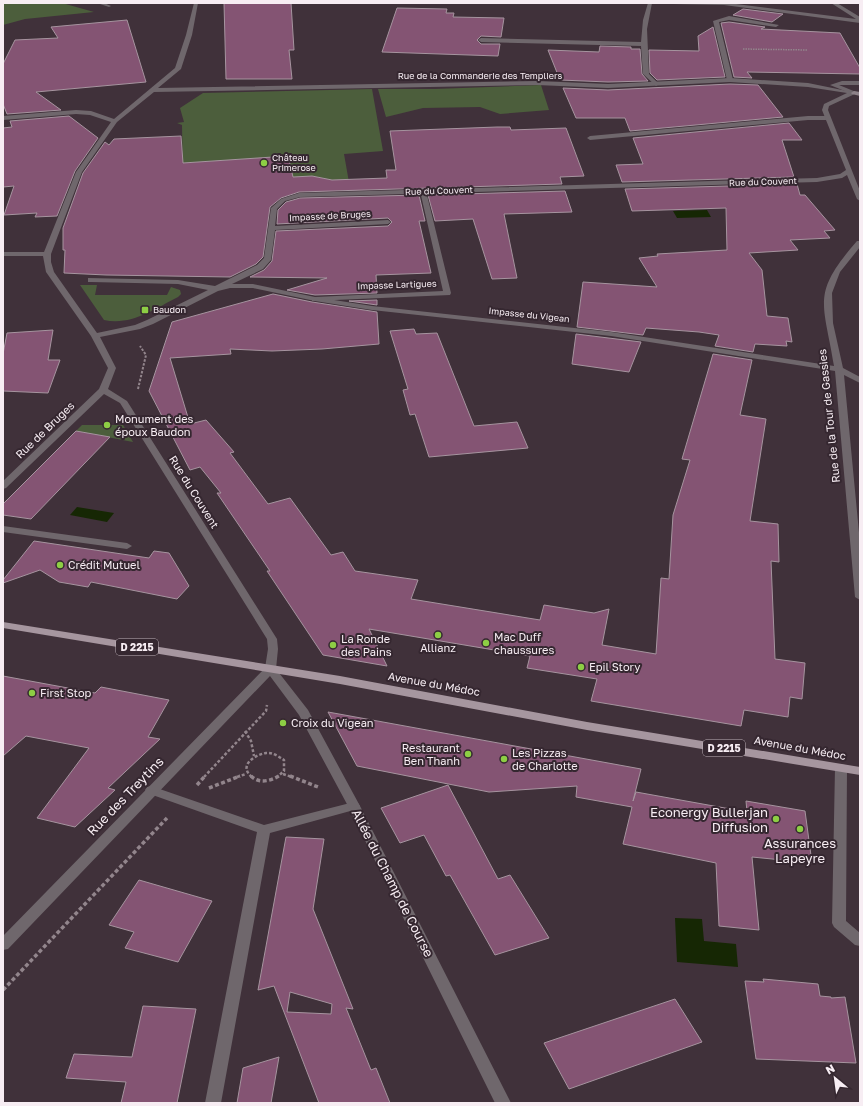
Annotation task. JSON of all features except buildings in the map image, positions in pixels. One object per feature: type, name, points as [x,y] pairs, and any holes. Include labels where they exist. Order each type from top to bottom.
[{"type":"main road","name":"Avenue du Médoc","points":[[3,626],[340,680],[587,726],[860,771]]},
{"type":"street","points":[[99,3],[109,6]]},
{"type":"street","points":[[103,390],[112,368],[96,336],[50,272],[47,262],[47,254],[78,172],[115,121],[178,69],[189,35],[196,3]]},
{"type":"street","points":[[650,3],[647,11],[645,44],[646,74],[656,84]]},
{"type":"street","points":[[673,3],[744,6],[860,20]]},
{"type":"street","points":[[833,3],[860,20]]},
{"type":"street","points":[[730,80],[716,21],[719,19],[735,18],[776,25]]},
{"type":"street","points":[[481,40],[645,44]]},
{"type":"street","name":"Rue de la Commanderie des Templiers","points":[[154,90],[537,83],[608,86],[730,80],[808,85],[858,92]]},
{"type":"street","points":[[858,92],[833,85],[842,83],[860,83]]},
{"type":"street","points":[[858,92],[831,102],[826,106],[825,110],[860,197]]},
{"type":"street","points":[[3,118],[76,112],[91,113],[115,121]]},
{"type":"street","points":[[590,138],[808,118],[828,118]]},
{"type":"street","name":"Rue du Couvent","points":[[96,336],[126,330],[150,322],[217,289],[265,263],[268,258],[274,208],[277,204],[294,196],[817,180],[842,176],[849,171]]},
{"type":"street","name":"Impasse Lartigues","points":[[315,299],[447,293],[423,191]]},
{"type":"street","name":"Impasse de Bruges","points":[[272,228],[388,222]]},
{"type":"street","name":"Rue de la Tour de Gassies","points":[[860,242],[837,271],[828,294],[828,313],[838,369],[860,597]]},
{"type":"street","points":[[3,254],[47,254]]},
{"type":"street","points":[[91,280],[178,282],[217,289]]},
{"type":"street","name":"Impasse du Vigean","points":[[217,289],[230,286],[253,286],[315,299],[372,308],[611,334],[838,369],[860,380]]},
{"type":"street","name":"Rue du Couvent","points":[[103,390],[123,401],[272,639],[273,649],[270,669]]},
{"type":"street","name":"Rue de Bruges","points":[[3,486],[103,390]]},
{"type":"street","points":[[3,529],[127,546]]},
{"type":"street","name":"Rue des Treytins","points":[[3,944],[270,669]]},
{"type":"street","name":"Allée du Champ de Course","points":[[270,669],[304,713],[354,806],[503,1103]]},
{"type":"street","points":[[841,768],[839,923],[860,941]]},
{"type":"street","points":[[151,790],[181,802],[264,830],[354,806]]},
{"type":"street","points":[[213,1103],[264,830]]},
{"type":"path","points":[[722,48],[808,50]]},
{"type":"path","points":[[126,330],[132,335],[146,355],[142,370]]},
{"type":"path","points":[[3,990],[266,711],[270,669]]},
{"type":"path","points":[[217,722],[246,731],[251,741],[254,756]]},
{"type":"path","points":[[267,753],[274,754],[284,760],[285,770],[278,778],[266,782],[254,780],[246,774],[246,765],[254,756],[267,753]]},
{"type":"path","points":[[181,802],[205,790],[246,774]]},
{"type":"shaded area","points":[[3,3],[62,3],[94,12],[25,19],[3,25]]},
{"type":"shaded area","points":[[541,85],[549,110],[500,114],[480,107],[423,108],[386,117],[378,89],[435,89]]},
{"type":"shaded area","points":[[372,89],[383,151],[344,154],[350,188],[183,187],[182,125],[177,123],[184,122],[180,108],[203,93]]},
{"type":"shaded area","points":[[707,210],[711,217],[677,218],[673,211]]},
{"type":"shaded area","points":[[80,285],[97,285],[95,295],[167,295],[171,287],[180,290],[181,294],[178,297],[133,319],[114,321],[104,320]]},
{"type":"shaded area","points":[[82,425],[123,425],[133,442],[76,431]]},
{"type":"shaded area","points":[[77,507],[114,513],[107,522],[70,515]]},
{"type":"shaded area","points":[[675,918],[702,919],[704,941],[736,944],[738,967],[677,962]]},
{"type":"place","name":"Château Primerose","points":[[264,163]]},
{"type":"place","name":"Baudon","points":[[145,310]]},
{"type":"place","name":"Monument des époux Baudon","points":[[107,425]]},
{"type":"place","name":"Crédit Mutuel","points":[[60,565]]},
{"type":"place","name":"Allianz","points":[[438,635]]},
{"type":"place","name":"Mac Duff chaussures","points":[[486,643]]},
{"type":"place","name":"La Ronde des Pains","points":[[333,645]]},
{"type":"place","name":"Epil Story","points":[[581,667]]},
{"type":"place","name":"First Stop","points":[[32,693]]},
{"type":"place","name":"Croix du Vigean","points":[[283,723]]},
{"type":"place","name":"Restaurant Ben Thanh","points":[[468,754]]},
{"type":"place","name":"Les Pizzas de Charlotte","points":[[504,759]]},
{"type":"place","name":"Econergy Bullerjan Diffusion","points":[[776,819]]},
{"type":"place","name":"Assurances Lapeyre","points":[[800,829]]}]
